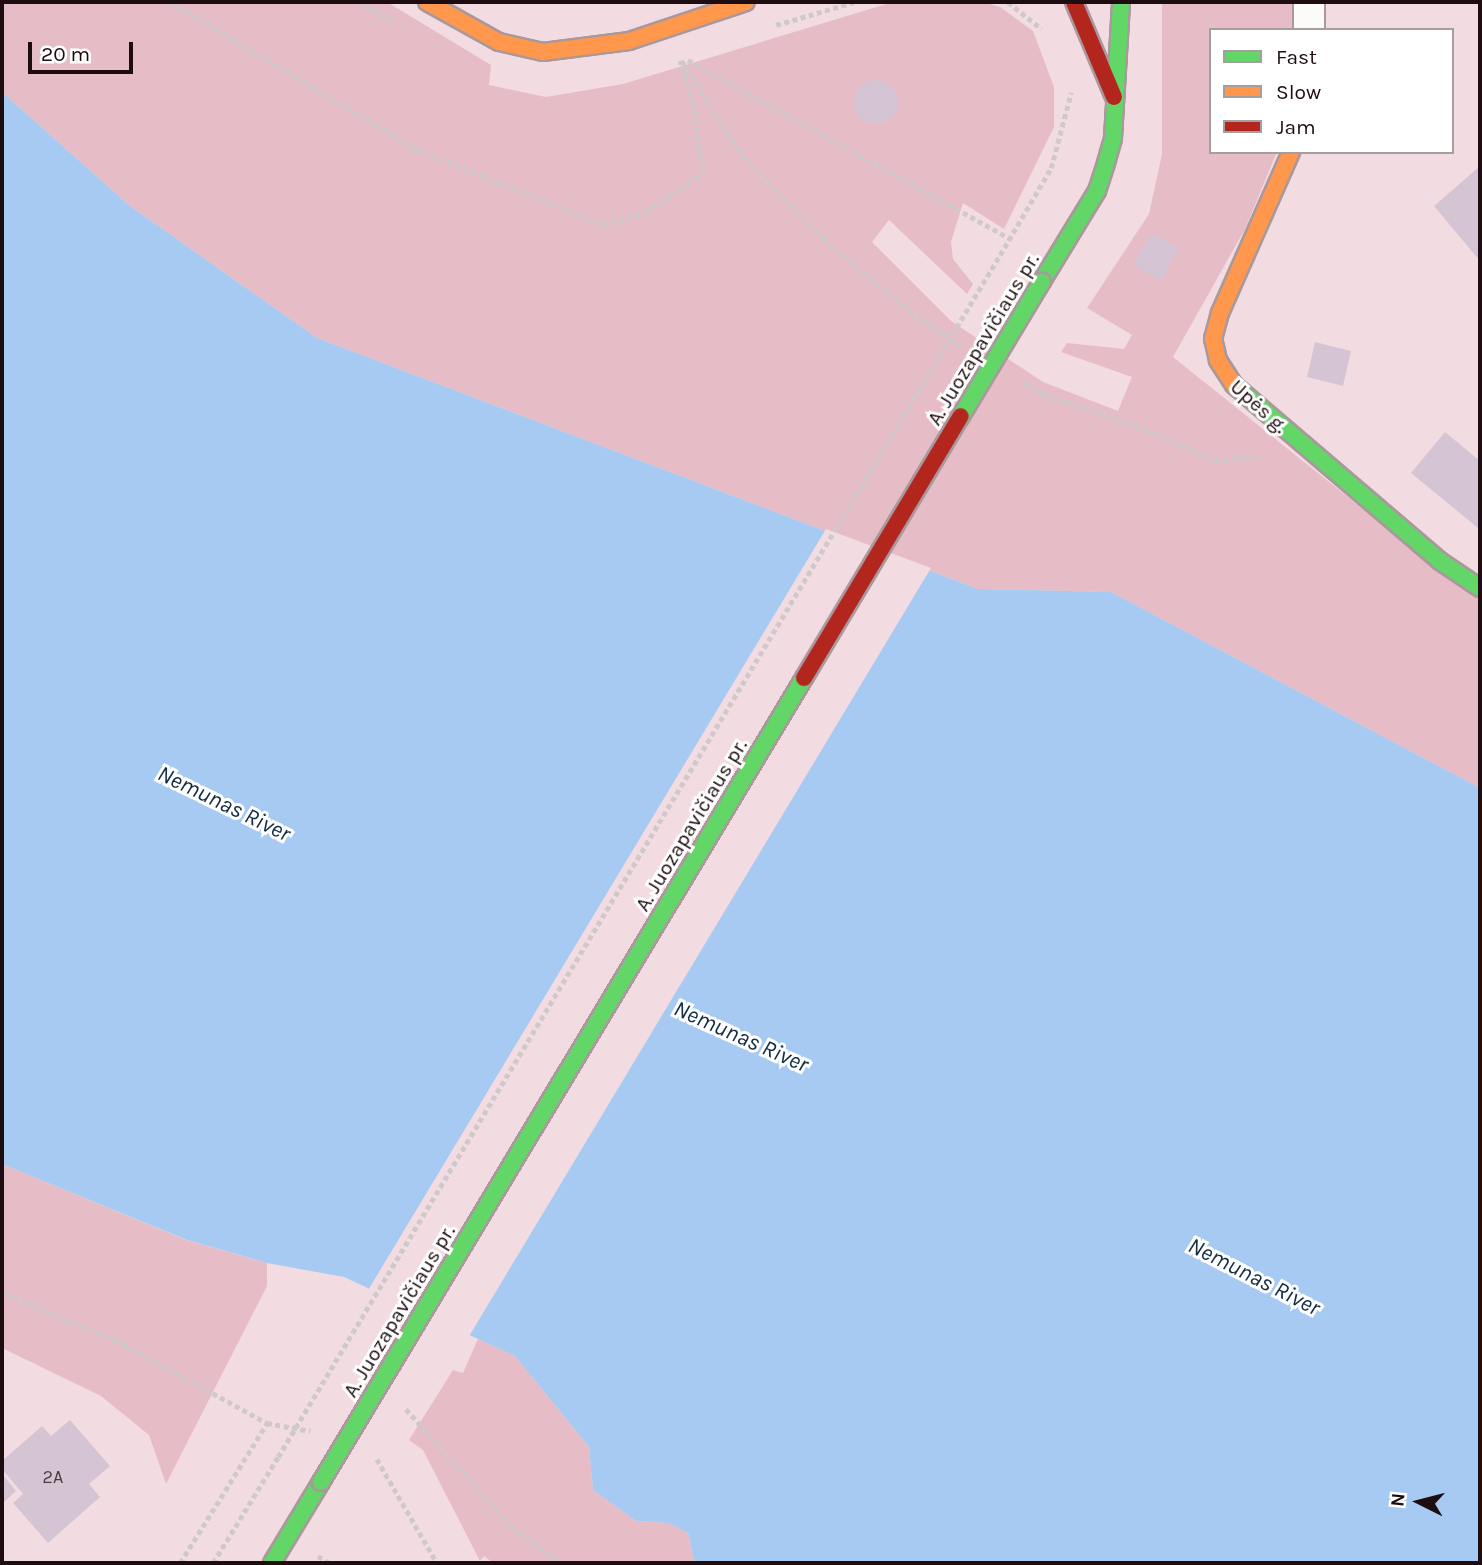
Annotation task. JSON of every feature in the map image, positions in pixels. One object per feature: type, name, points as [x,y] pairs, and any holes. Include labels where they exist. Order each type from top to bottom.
[{"type":"main road","points":[[427,2],[499,42],[543,52],[629,41],[746,2]]},
{"type":"main road","points":[[1057,2],[1078,19]]},
{"type":"main road","name":"A. Juozapavičiaus pr.","points":[[1073,2],[1078,19],[1115,99]]},
{"type":"main road","name":"A. Juozapavičiaus pr.","points":[[272,1563],[1097,191],[1113,138],[1121,2]]},
{"type":"main road","name":"Upės g.","points":[[1290,154],[1220,313],[1213,339],[1218,360],[1230,382],[1440,561],[1480,588]]},
{"type":"street","points":[[1308,28],[1309,2]]},
{"type":"path","points":[[171,2],[416,149],[603,225],[645,212],[703,174],[693,105],[678,55]]},
{"type":"path","points":[[1008,2],[1037,21],[1049,39]]},
{"type":"path","points":[[678,55],[1011,239]]},
{"type":"path","points":[[678,55],[743,156],[823,238],[921,320],[966,347]]},
{"type":"path","points":[[213,1563],[1011,239],[1051,168],[1072,96],[1070,86]]},
{"type":"path","points":[[1022,382],[1044,396],[1127,422],[1216,460],[1311,452]]},
{"type":"path","points":[[2,1293],[116,1340],[267,1423]]},
{"type":"path","points":[[402,1406],[414,1412],[512,1527],[560,1563]]},
{"type":"shaded area","points":[[2,2],[387,2],[491,65],[489,85],[546,97],[623,84],[893,2],[983,2],[1000,7],[1033,31],[1054,87],[1054,127],[1004,229],[963,203],[951,242],[953,259],[973,284],[967,294],[889,220],[872,242],[951,321],[1043,382],[1118,411],[1132,377],[1061,352],[1067,343],[1124,349],[1132,335],[1087,308],[1149,214],[1162,154],[1162,2],[1296,2],[1295,28],[1209,28],[1209,154],[1276,154],[1245,229],[1173,357],[1424,558],[1480,597],[1480,788],[1111,592],[978,589],[317,338],[130,206],[2,92]]},
{"type":"shaded area","points":[[2,1164],[186,1240],[267,1263],[267,1286],[166,1484],[149,1435],[101,1396],[2,1348]]},
{"type":"shaded area","points":[[478,1339],[515,1356],[589,1447],[593,1490],[636,1521],[669,1523],[688,1533],[695,1563],[493,1563],[484,1556],[480,1561],[423,1450],[409,1440],[453,1370],[463,1373]]},
{"type":"water","name":"Nemunas River","points":[[2,92],[130,206],[317,338],[978,589],[1111,592],[1480,788],[1480,1563],[695,1563],[688,1533],[669,1523],[636,1521],[593,1490],[589,1447],[515,1356],[344,1277],[267,1263],[187,1240],[2,1164]]},
{"type":"pier","points":[[826,529],[931,568],[468,1338],[367,1292]]},
{"type":"building","points":[[876,80],[891,87],[898,102],[891,117],[876,124],[861,117],[854,102],[861,87]]},
{"type":"building","points":[[1480,166],[1480,261],[1434,206]]},
{"type":"building","points":[[1151,233],[1179,248],[1161,281],[1133,265]]},
{"type":"building","points":[[1315,342],[1351,351],[1343,386],[1307,377]]},
{"type":"building","points":[[1445,432],[1480,461],[1478,528],[1411,473]]},
{"type":"building","points":[[70,1420],[110,1466],[89,1484],[100,1497],[48,1543],[13,1503],[23,1494],[2,1469],[2,1461],[42,1426],[51,1436]]},
{"type":"building","points":[[2,1474],[16,1491],[2,1504]]},
{"type":"traffic: fast","points":[[1042,281],[1097,191],[1106,163],[1113,138],[1121,2]]},
{"type":"traffic: fast","points":[[961,416],[1042,281]]},
{"type":"traffic: fast","points":[[1234,385],[1440,561],[1480,588]]},
{"type":"traffic: fast","points":[[321,1482],[804,678]]},
{"type":"traffic: fast","points":[[272,1563],[321,1482]]},
{"type":"traffic: slow","points":[[427,2],[499,42],[543,52],[629,41],[746,2]]},
{"type":"traffic: slow","points":[[1234,385],[1218,360],[1213,339],[1220,313],[1290,154]]},
{"type":"traffic: jam","points":[[1074,2],[1114,97]]},
{"type":"traffic: jam","points":[[804,678],[961,416]]}]
